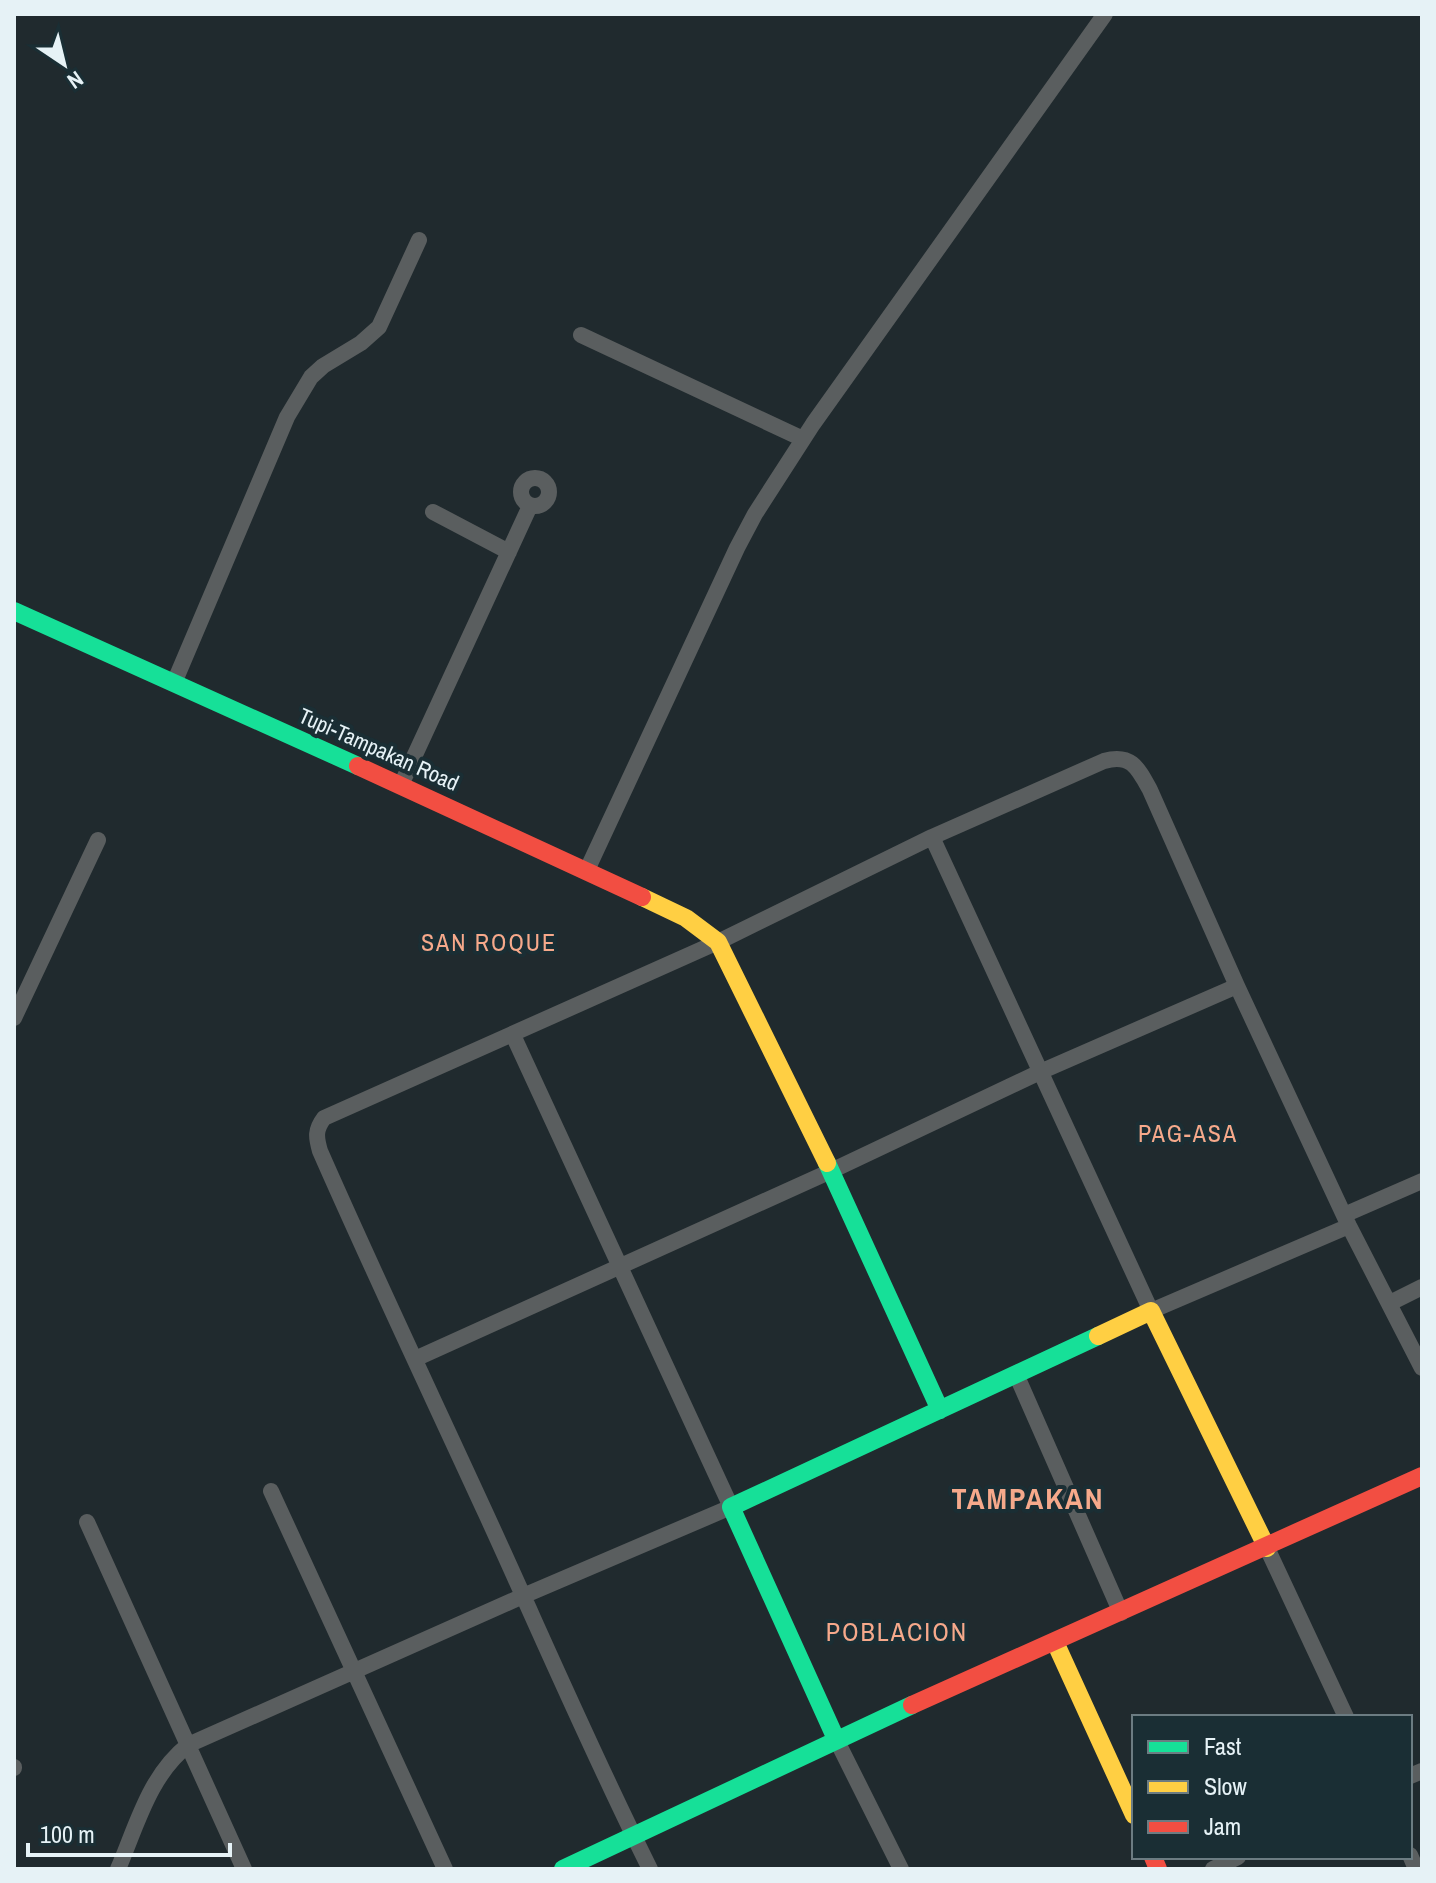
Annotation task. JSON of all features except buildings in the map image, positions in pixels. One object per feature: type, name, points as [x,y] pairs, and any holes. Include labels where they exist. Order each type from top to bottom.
[{"type":"main road","name":"Tupi-Tampakan Road","points":[[14,611],[587,870],[686,918],[718,942]]},
{"type":"main road","points":[[718,942],[831,1171],[940,1410]]},
{"type":"main road","points":[[836,1739],[731,1507],[1151,1311],[1267,1548]]},
{"type":"main road","points":[[563,1869],[836,1739],[1422,1476]]},
{"type":"main road","points":[[1055,1642],[1132,1811]]},
{"type":"street","points":[[587,870],[737,548],[803,439],[1105,14]]},
{"type":"street","points":[[174,683],[287,417],[311,377],[379,327],[419,240]]},
{"type":"street","points":[[581,335],[803,439]]},
{"type":"street","points":[[401,785],[530,506]]},
{"type":"street","points":[[433,512],[509,552]]},
{"type":"street","points":[[650,1869],[562,1685],[415,1359],[358,1241],[320,1151],[316,1136],[318,1127],[334,1112],[718,942],[932,837],[1104,761],[1125,759],[1134,766],[1150,790],[1346,1221],[1422,1368]]},
{"type":"street","points":[[932,837],[1151,1311],[1346,1221],[1422,1181]]},
{"type":"street","points":[[14,1018],[98,840]]},
{"type":"street","points":[[415,1359],[831,1171],[1040,1072],[1237,986]]},
{"type":"street","points":[[118,1869],[152,1787],[172,1758],[188,1745],[731,1507],[513,1035]]},
{"type":"street","points":[[1390,1303],[1422,1287]]},
{"type":"street","points":[[1016,1374],[1121,1613]]},
{"type":"street","points":[[271,1491],[445,1869]]},
{"type":"street","points":[[87,1522],[244,1869]]},
{"type":"street","points":[[1267,1548],[1345,1715]]},
{"type":"street","points":[[836,1739],[901,1869]]},
{"type":"street","points":[[1213,1869],[1234,1859]]},
{"type":"traffic: fast","points":[[14,611],[358,766]]},
{"type":"traffic: fast","points":[[827,1163],[940,1410]]},
{"type":"traffic: fast","points":[[836,1739],[731,1507],[1098,1336]]},
{"type":"traffic: fast","points":[[563,1869],[912,1705]]},
{"type":"traffic: slow","points":[[642,897],[686,918],[718,942],[827,1163]]},
{"type":"traffic: slow","points":[[1098,1336],[1151,1311],[1267,1548]]},
{"type":"traffic: slow","points":[[1055,1642],[1132,1811]]},
{"type":"traffic: jam","points":[[358,766],[642,897]]},
{"type":"traffic: jam","points":[[912,1705],[1422,1476]]},
{"type":"traffic: jam","points":[[1154,1859],[1158,1869]]},
{"type":"district","name":"SAN ROQUE","points":[[489,943]]},
{"type":"district","name":"PAG-ASA","points":[[1188,1134]]},
{"type":"district","name":"TAMPAKAN","points":[[1028,1499]]},
{"type":"district","name":"POBLACION","points":[[897,1632]]}]
